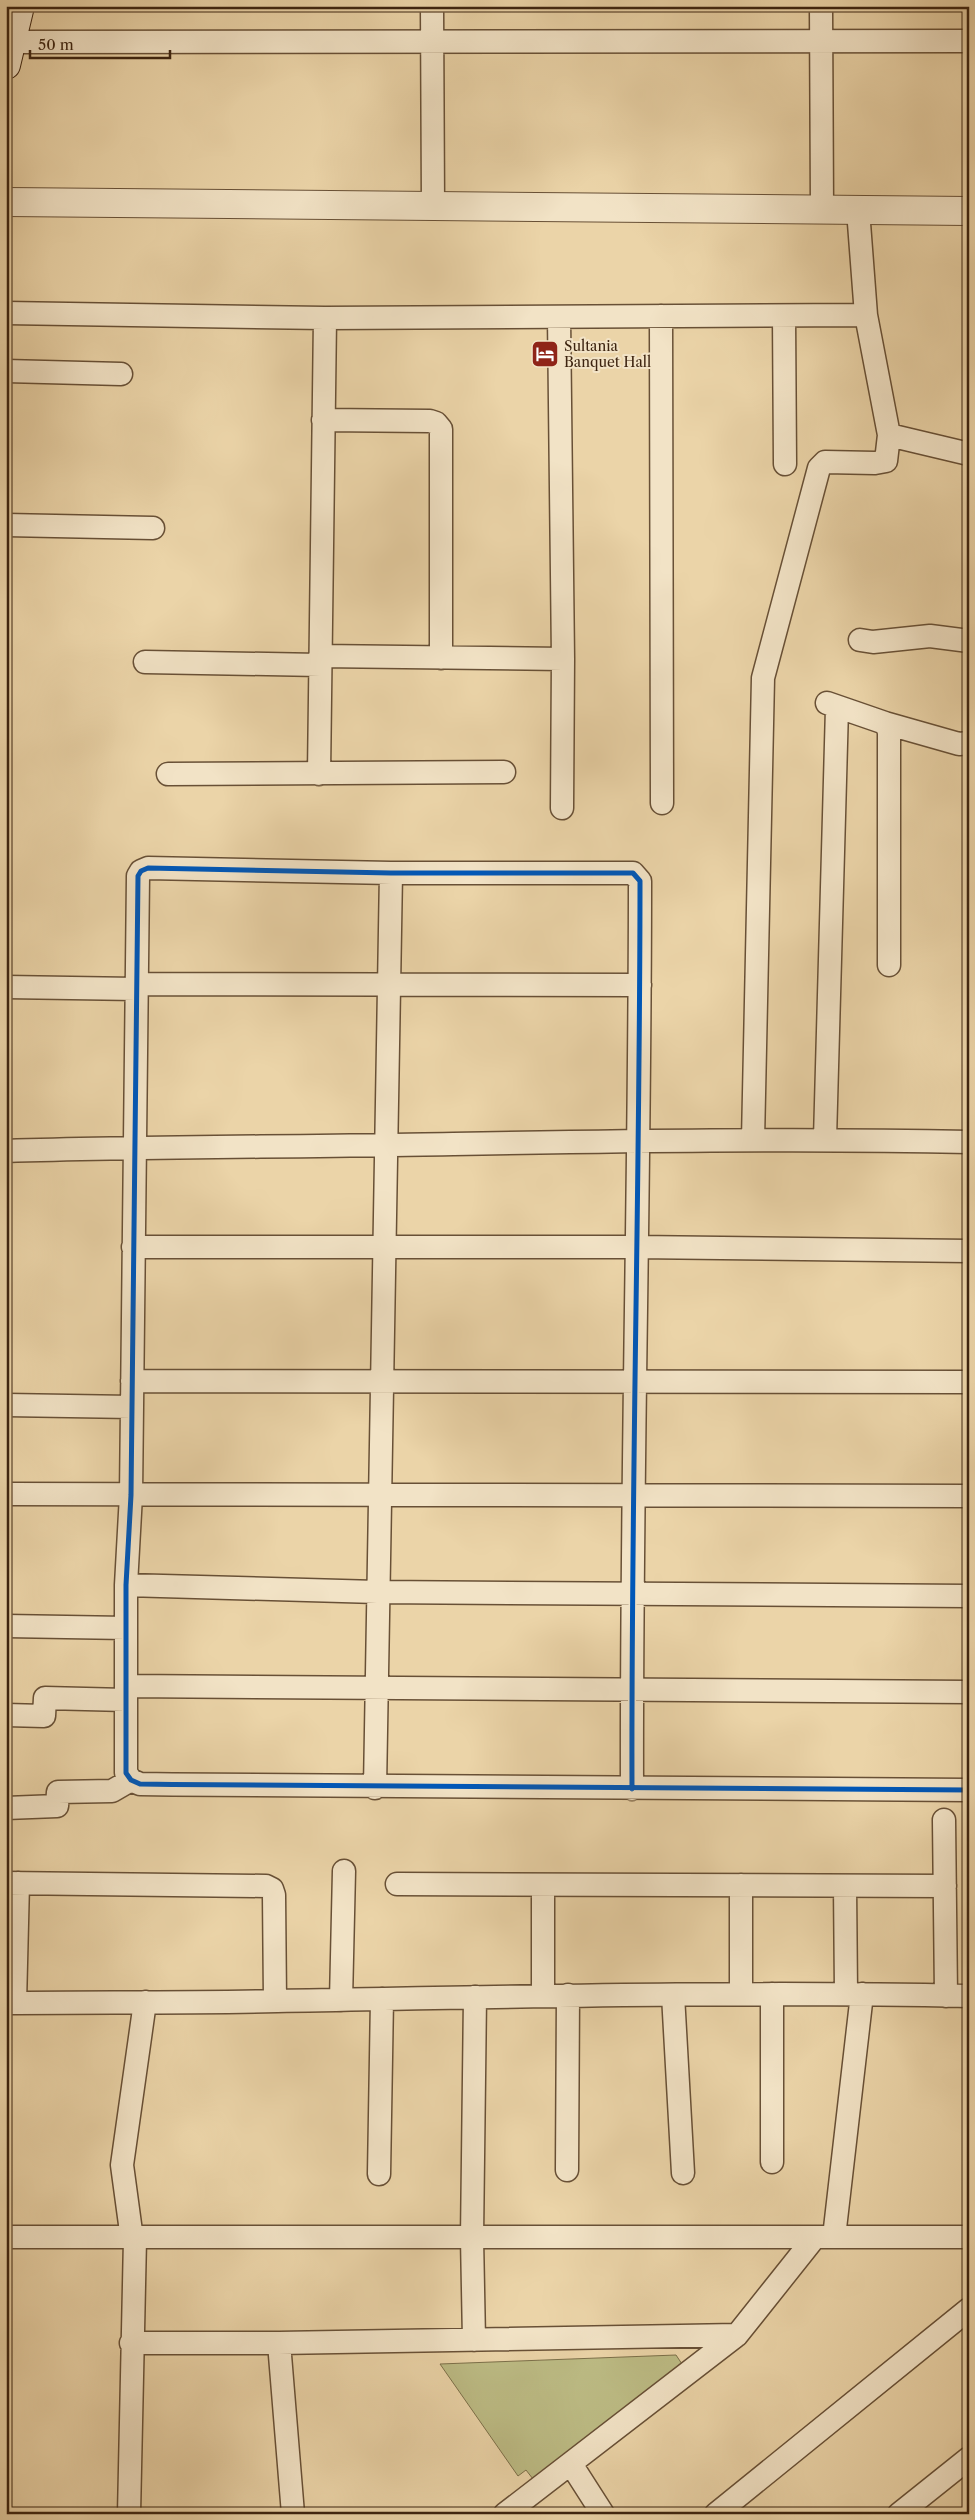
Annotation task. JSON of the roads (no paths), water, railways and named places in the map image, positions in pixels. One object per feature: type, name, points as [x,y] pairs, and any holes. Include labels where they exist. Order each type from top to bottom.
[{"type":"street","points":[[20,6],[9,54],[432,42],[969,41]]},
{"type":"street","points":[[432,6],[434,206]]},
{"type":"street","points":[[821,6],[822,210]]},
{"type":"street","points":[[6,202],[969,212]]},
{"type":"street","points":[[753,1140],[763,678],[819,468],[825,462],[875,463],[886,461],[889,435],[866,315],[858,210]]},
{"type":"street","points":[[6,313],[325,318],[866,315]]},
{"type":"street","points":[[661,316],[662,803]]},
{"type":"street","points":[[784,316],[785,464]]},
{"type":"street","points":[[559,317],[563,659],[562,808]]},
{"type":"street","points":[[319,774],[325,318]]},
{"type":"street","points":[[6,371],[121,374]]},
{"type":"street","points":[[324,420],[430,421],[436,423],[441,429],[441,658]]},
{"type":"street","points":[[889,435],[969,454]]},
{"type":"street","points":[[6,525],[153,528]]},
{"type":"street","points":[[860,640],[874,642],[930,636],[969,641]]},
{"type":"street","points":[[145,662],[441,658],[563,659]]},
{"type":"street","points":[[825,1139],[832,706],[959,744],[969,743]]},
{"type":"street","points":[[884,723],[889,731],[889,965]]},
{"type":"street","points":[[168,774],[504,772]]},
{"type":"street","points":[[632,1789],[634,1383],[640,1141],[640,881],[633,873],[390,873],[148,868],[141,871],[138,876],[136,986],[131,1494],[126,1585],[126,1772],[131,1780],[140,1784],[375,1788],[632,1789],[969,1790]]},
{"type":"street","points":[[375,1788],[390,873]]},
{"type":"street","points":[[6,987],[389,984],[640,985]]},
{"type":"street","points":[[6,1151],[135,1147],[825,1139],[969,1142]]},
{"type":"street","points":[[133,1247],[637,1247],[969,1251]]},
{"type":"street","points":[[132,1380],[634,1383],[969,1382]]},
{"type":"street","points":[[6,1405],[132,1407]]},
{"type":"street","points":[[6,1494],[969,1496]]},
{"type":"street","points":[[126,1585],[377,1592],[969,1596]]},
{"type":"street","points":[[6,1626],[126,1628]]},
{"type":"street","points":[[6,1715],[44,1716],[45,1698],[126,1693],[376,1687],[969,1692]]},
{"type":"street","points":[[6,1808],[57,1806],[58,1792],[112,1791],[131,1780]]},
{"type":"street","points":[[944,1820],[946,1996]]},
{"type":"street","points":[[341,2000],[344,1871]]},
{"type":"street","points":[[275,2002],[274,1895],[272,1889],[266,1886],[12,1883],[11,2003],[275,2002],[568,1995],[854,1994],[969,1996]]},
{"type":"street","points":[[397,1884],[944,1886]]},
{"type":"street","points":[[741,1885],[741,1994]]},
{"type":"street","points":[[543,1886],[543,1996]]},
{"type":"street","points":[[505,2514],[737,2335],[824,2237],[854,1994],[845,1886]]},
{"type":"street","points":[[772,1994],[772,2162]]},
{"type":"street","points":[[567,2170],[568,1995]]},
{"type":"street","points":[[673,1995],[683,2173]]},
{"type":"street","points":[[474,2340],[472,2238],[475,1997]]},
{"type":"street","points":[[379,2174],[382,1999]]},
{"type":"street","points":[[129,2514],[134,2239],[122,2166],[145,2002]]},
{"type":"street","points":[[6,2237],[134,2239],[969,2237]]},
{"type":"street","points":[[716,2514],[969,2308]]},
{"type":"street","points":[[131,2342],[279,2343],[737,2335]]},
{"type":"street","points":[[279,2343],[294,2514]]},
{"type":"street","points":[[899,2514],[969,2458]]},
{"type":"street","points":[[571,2464],[603,2514]]},
{"type":"place","name":"Sultania Banquet Hall","points":[[545,354]]}]
